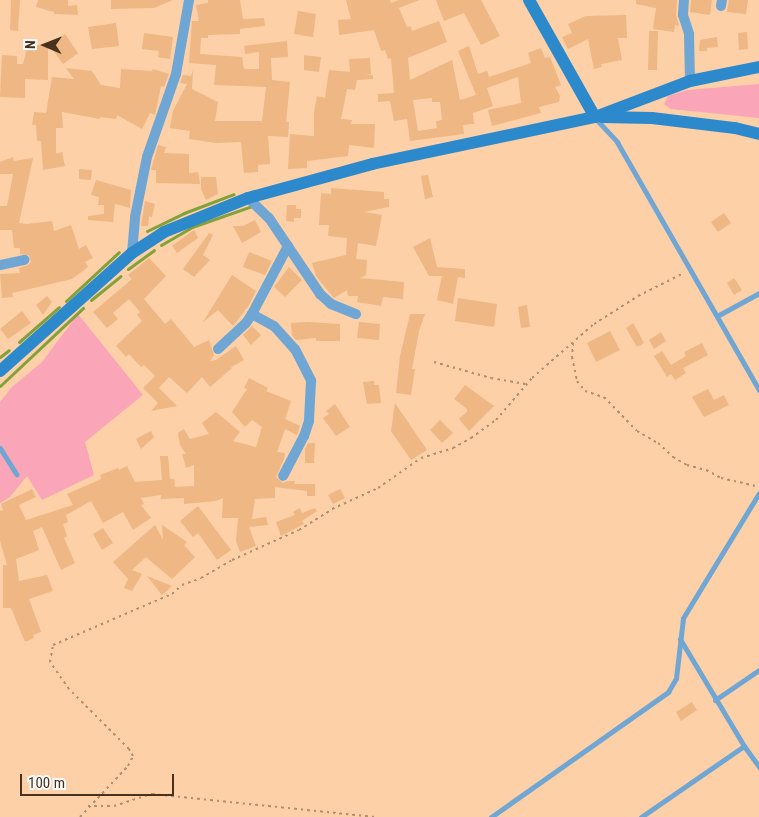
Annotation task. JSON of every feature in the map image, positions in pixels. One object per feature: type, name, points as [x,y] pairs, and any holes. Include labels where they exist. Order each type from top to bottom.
[{"type":"main road","points":[[529,0],[595,117]]},
{"type":"main road","points":[[0,371],[132,253],[164,232],[248,198],[372,164],[595,117],[690,81],[759,67]]},
{"type":"main road","points":[[595,117],[652,118],[736,128],[759,134]]},
{"type":"street","points":[[132,253],[135,216],[147,157],[176,74],[189,0]]},
{"type":"street","points":[[684,0],[683,15],[689,34],[690,81]]},
{"type":"street","points":[[248,198],[269,218],[320,294],[331,304],[356,314]]},
{"type":"street","points":[[218,349],[246,323],[288,246]]},
{"type":"street","points":[[0,265],[24,260]]},
{"type":"street","points":[[252,314],[274,326],[295,349],[311,381],[312,402],[309,421],[304,436],[283,476]]},
{"type":"lane","points":[[595,117],[617,142],[759,390]]},
{"type":"lane","points":[[717,316],[759,293]]},
{"type":"lane","points":[[0,448],[16,474]]},
{"type":"lane","points":[[491,817],[668,692],[676,678],[679,638],[683,618],[759,493]]},
{"type":"lane","points":[[679,638],[715,700],[759,767]]},
{"type":"lane","points":[[715,700],[759,670]]},
{"type":"lane","points":[[641,817],[744,746]]},
{"type":"path","points":[[80,817],[88,806],[128,766],[133,756],[129,749],[69,688],[55,669],[50,662],[53,645],[172,594],[182,585],[202,578],[232,560],[299,530],[332,509],[378,488],[421,458],[471,438],[501,414],[525,384],[594,324],[638,296],[691,270]]},
{"type":"path","points":[[573,343],[572,357],[577,381],[585,390],[604,398],[637,431],[658,443],[673,457],[687,465],[706,470],[721,478],[759,486]]},
{"type":"path","points":[[434,362],[491,378],[525,384]]},
{"type":"path","points":[[88,806],[114,806],[152,794],[375,817]]},
{"type":"shaded area","points":[[759,84],[759,118],[671,109],[664,104],[668,96],[688,90]]},
{"type":"shaded area","points":[[78,314],[143,395],[85,442],[94,475],[42,500],[27,476],[10,497],[0,503],[0,402],[11,388],[42,362]]},
{"type":"building","points":[[11,0],[20,0],[18,31],[10,30]]},
{"type":"building","points":[[38,0],[68,0],[68,6],[77,5],[78,15],[54,14],[54,12],[36,7]]},
{"type":"building","points":[[111,0],[173,0],[154,8],[111,9]]},
{"type":"building","points":[[208,0],[240,0],[243,19],[264,18],[265,26],[240,29],[240,34],[208,35],[208,38],[201,38],[200,54],[242,57],[244,69],[259,69],[259,52],[245,54],[244,46],[287,41],[288,57],[271,58],[272,80],[290,82],[286,122],[289,122],[288,137],[268,136],[270,164],[258,165],[258,172],[244,173],[241,142],[216,143],[189,139],[190,131],[170,128],[173,111],[187,84],[180,83],[183,75],[191,76],[193,70],[192,89],[218,102],[215,121],[262,121],[266,87],[214,85],[216,65],[189,63],[192,21],[199,21],[196,5],[208,3]]},
{"type":"building","points":[[346,0],[390,0],[391,3],[399,0],[419,0],[399,8],[407,27],[411,26],[412,31],[439,21],[447,42],[408,58],[410,80],[452,60],[460,100],[476,95],[458,51],[469,46],[478,74],[487,71],[489,77],[531,63],[528,53],[541,48],[545,58],[550,57],[561,85],[555,87],[560,96],[559,102],[539,107],[541,113],[492,126],[488,110],[521,103],[518,77],[487,88],[493,106],[473,113],[474,124],[463,125],[464,134],[410,141],[407,119],[394,121],[390,101],[378,102],[378,94],[394,93],[391,58],[388,59],[385,50],[381,51],[374,30],[339,35],[338,20],[351,19]],"holes":[[[432,98],[432,102],[440,102],[442,120],[436,121],[437,128],[418,131],[413,100]]]},
{"type":"building","points":[[436,0],[481,0],[500,36],[481,45],[464,13],[444,21]]},
{"type":"building","points":[[636,0],[677,0],[676,15],[679,26],[675,25],[674,32],[653,29],[656,8],[636,4]]},
{"type":"building","points":[[691,0],[712,0],[710,15],[690,12]]},
{"type":"building","points":[[729,0],[748,0],[746,14],[727,12]]},
{"type":"building","points":[[298,11],[316,14],[313,37],[294,34]]},
{"type":"building","points":[[626,15],[627,38],[618,38],[622,60],[601,64],[602,67],[594,69],[588,39],[568,49],[562,37],[572,33],[568,24],[586,16]]},
{"type":"building","points":[[116,23],[119,46],[92,49],[88,27]]},
{"type":"building","points":[[649,31],[658,31],[657,70],[648,70]]},
{"type":"building","points":[[747,32],[748,49],[739,50],[738,33]]},
{"type":"building","points":[[144,33],[173,37],[170,59],[158,57],[159,51],[142,49]]},
{"type":"building","points":[[65,34],[78,53],[63,64],[49,45]]},
{"type":"building","points":[[717,37],[718,47],[707,48],[707,51],[699,51],[700,40]]},
{"type":"building","points":[[28,44],[48,46],[48,80],[25,79],[25,98],[0,97],[2,55],[17,56],[17,64],[23,64]]},
{"type":"building","points":[[304,55],[321,57],[319,72],[304,70]]},
{"type":"building","points":[[370,58],[371,74],[365,74],[373,75],[373,79],[357,80],[355,90],[347,89],[341,119],[352,120],[351,124],[375,124],[374,148],[349,145],[348,156],[307,161],[307,168],[288,169],[290,134],[314,136],[314,112],[317,96],[325,98],[329,70],[350,72],[349,59]]},
{"type":"building","points":[[66,68],[92,71],[101,85],[120,88],[121,69],[152,71],[153,69],[169,74],[164,87],[161,86],[155,115],[150,113],[142,129],[117,115],[116,119],[100,117],[100,119],[62,112],[63,128],[56,128],[56,154],[62,152],[65,166],[43,170],[41,141],[37,141],[36,125],[32,125],[34,112],[46,113],[52,77],[74,79]]},
{"type":"building","points":[[158,145],[166,147],[164,153],[189,154],[189,173],[198,172],[200,184],[156,183],[156,170],[151,170]]},
{"type":"building","points":[[13,157],[14,161],[33,158],[19,223],[52,221],[54,231],[71,225],[79,249],[86,245],[93,258],[85,262],[88,267],[72,279],[12,293],[13,297],[2,298],[0,274],[20,273],[19,268],[31,262],[29,255],[20,254],[20,248],[14,248],[12,230],[0,230],[0,206],[7,206],[13,174],[0,174],[0,162]]},
{"type":"building","points":[[79,169],[92,170],[91,180],[79,179]]},
{"type":"building","points":[[428,175],[433,197],[425,199],[421,176]]},
{"type":"building","points":[[201,177],[216,177],[218,194],[206,200],[201,189]]},
{"type":"building","points":[[96,180],[131,190],[130,208],[115,204],[113,222],[88,220],[88,216],[104,214],[104,205],[98,205],[99,197],[91,195]]},
{"type":"building","points":[[331,188],[384,192],[384,199],[389,199],[389,207],[364,212],[382,215],[376,246],[358,243],[356,259],[367,260],[366,275],[360,278],[404,282],[403,299],[383,297],[381,306],[357,302],[358,296],[348,296],[347,290],[334,298],[316,276],[312,263],[346,255],[347,238],[328,236],[329,225],[319,225],[321,193],[331,194]]},
{"type":"building","points":[[145,201],[155,204],[152,217],[149,216],[148,226],[141,226]]},
{"type":"building","points":[[287,205],[296,205],[296,209],[301,209],[301,218],[294,218],[294,222],[286,221]]},
{"type":"building","points":[[724,213],[731,223],[718,232],[711,222]]},
{"type":"building","points":[[255,220],[261,232],[242,243],[233,226],[243,226]]},
{"type":"building","points":[[194,230],[198,238],[177,253],[172,246]]},
{"type":"building","points":[[209,233],[213,235],[203,255],[210,260],[194,277],[183,269]]},
{"type":"building","points":[[430,238],[437,267],[465,269],[465,278],[458,277],[453,304],[437,300],[442,276],[429,276],[413,247]]},
{"type":"building","points":[[249,252],[272,261],[265,275],[243,267]]},
{"type":"building","points":[[149,258],[166,276],[144,299],[165,324],[171,319],[194,347],[209,340],[214,355],[210,361],[216,360],[236,346],[244,360],[231,367],[210,387],[202,377],[187,393],[169,377],[159,388],[177,406],[151,411],[158,403],[143,388],[155,376],[144,365],[141,367],[129,354],[126,357],[116,346],[142,321],[137,315],[140,312],[129,299],[113,313],[118,319],[107,328],[93,312],[132,279],[128,275]]},
{"type":"building","points":[[289,267],[302,280],[285,297],[274,287]]},
{"type":"building","points":[[232,275],[256,291],[249,305],[233,326],[218,310],[203,322]]},
{"type":"building","points":[[734,278],[742,290],[734,295],[727,283]]},
{"type":"building","points":[[47,296],[52,302],[43,315],[36,305]]},
{"type":"building","points":[[458,298],[497,304],[494,327],[455,321]]},
{"type":"building","points":[[527,305],[530,327],[521,328],[518,307]]},
{"type":"building","points":[[22,311],[31,323],[8,339],[0,329]]},
{"type":"building","points":[[410,314],[425,314],[419,331],[412,369],[415,369],[411,395],[396,393],[400,356]]},
{"type":"building","points":[[359,322],[380,324],[379,340],[357,338]]},
{"type":"building","points":[[291,323],[340,324],[340,341],[316,341],[316,338],[296,340],[292,335]]},
{"type":"building","points":[[633,323],[644,343],[637,347],[626,328]]},
{"type":"building","points":[[252,326],[261,335],[251,345],[243,335]]},
{"type":"building","points":[[610,331],[620,350],[596,362],[587,343]]},
{"type":"building","points":[[661,332],[666,341],[654,349],[649,340]]},
{"type":"building","points":[[702,343],[708,355],[683,368],[686,373],[675,380],[671,374],[667,377],[654,356],[662,351],[671,365],[686,356],[684,352]]},
{"type":"building","points":[[249,378],[268,388],[266,391],[291,401],[285,419],[300,426],[297,435],[285,429],[277,452],[285,453],[284,459],[276,477],[283,483],[295,481],[294,484],[315,484],[315,496],[307,496],[307,491],[275,487],[275,498],[255,499],[252,519],[266,517],[268,525],[249,527],[256,546],[240,552],[236,541],[238,518],[222,518],[223,498],[216,501],[184,504],[184,498],[161,499],[161,495],[141,498],[144,504],[141,505],[151,518],[133,530],[123,512],[103,523],[91,501],[66,515],[68,522],[63,524],[67,536],[64,538],[75,563],[61,570],[42,527],[33,531],[39,550],[16,559],[19,581],[47,575],[53,591],[29,599],[41,632],[33,635],[34,638],[25,642],[11,608],[3,608],[3,565],[7,565],[0,541],[0,511],[3,510],[1,504],[32,489],[36,497],[19,505],[26,520],[73,505],[67,494],[101,479],[100,475],[118,468],[119,470],[127,466],[135,482],[162,480],[160,456],[168,456],[170,479],[174,479],[175,487],[194,486],[194,465],[186,468],[182,454],[186,454],[180,445],[178,433],[184,429],[190,439],[209,434],[202,423],[216,412],[240,432],[233,441],[256,447],[262,427],[252,420],[245,427],[232,412],[247,389],[244,388]]},
{"type":"building","points":[[374,381],[374,385],[379,385],[381,403],[367,404],[363,382]]},
{"type":"building","points":[[465,385],[494,406],[469,431],[459,419],[467,412],[467,409],[454,399]]},
{"type":"building","points":[[708,389],[714,400],[724,395],[729,405],[704,417],[692,397]]},
{"type":"building","points":[[395,403],[427,450],[411,460],[391,431]]},
{"type":"building","points":[[335,404],[350,427],[336,436],[323,418],[329,414],[326,411]]},
{"type":"building","points":[[440,420],[453,433],[442,443],[430,430]]},
{"type":"building","points":[[151,431],[154,437],[141,449],[136,439]]},
{"type":"building","points":[[308,443],[315,443],[314,463],[305,463],[305,449]]},
{"type":"building","points":[[340,489],[345,498],[333,504],[328,495]]},
{"type":"building","points":[[198,506],[231,550],[217,560],[198,533],[193,537],[180,521]]},
{"type":"building","points":[[300,508],[302,513],[315,508],[317,511],[302,521],[304,524],[281,536],[276,522],[295,515],[293,512]]},
{"type":"building","points":[[155,525],[163,540],[162,525],[187,542],[184,545],[195,557],[172,579],[146,557],[132,570],[142,574],[132,591],[124,588],[128,579],[113,562]]},
{"type":"building","points":[[103,528],[113,543],[102,550],[93,534]]},
{"type":"building","points":[[147,576],[172,586],[162,595]]},
{"type":"building","points":[[692,702],[697,710],[681,721],[676,712]]},
{"type":"waterway","points":[[147,231],[184,213],[234,194]]},
{"type":"waterway","points":[[161,245],[192,227],[252,206]]},
{"type":"waterway","points":[[128,269],[154,250]]},
{"type":"waterway","points":[[66,301],[119,252]]},
{"type":"waterway","points":[[91,300],[121,276]]},
{"type":"waterway","points":[[19,342],[59,307]]},
{"type":"waterway","points":[[0,386],[83,308]]},
{"type":"waterway","points":[[0,357],[9,350]]}]
